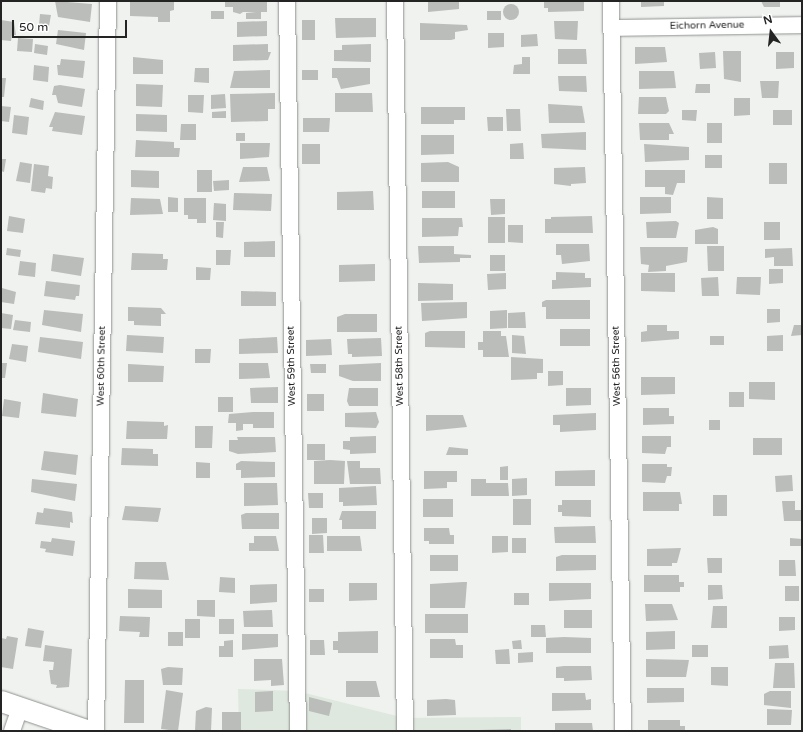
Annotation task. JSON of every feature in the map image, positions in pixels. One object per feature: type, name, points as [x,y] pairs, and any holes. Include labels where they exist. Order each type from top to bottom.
[{"type":"main road","points":[[1,701],[89,731]]},
{"type":"street","name":"West 60th Street","points":[[96,731],[108,1]]},
{"type":"street","name":"West 59th Street","points":[[286,1],[298,731]]},
{"type":"street","name":"West 58th Street","points":[[395,1],[405,731]]},
{"type":"street","name":"West 56th Street","points":[[612,1],[623,731]]},
{"type":"street","name":"Eichorn Avenue","points":[[612,28],[802,25]]},
{"type":"street","points":[[12,731],[20,708]]},
{"type":"shaded area","points":[[238,689],[297,691],[405,718],[521,717],[521,731],[239,731]]},
{"type":"building","points":[[55,1],[92,4],[90,22],[58,17]]},
{"type":"building","points":[[130,1],[174,1],[174,10],[170,11],[170,22],[158,22],[158,17],[130,16]]},
{"type":"building","points":[[225,1],[267,1],[267,12],[261,12],[261,19],[246,19],[246,13],[256,12],[243,12],[240,14],[233,12],[233,7],[225,7]]},
{"type":"building","points":[[428,1],[459,1],[459,9],[428,12]]},
{"type":"building","points":[[584,1],[584,11],[548,12],[548,8],[544,8],[544,2]]},
{"type":"building","points":[[641,1],[664,1],[664,6],[641,7]]},
{"type":"building","points":[[761,1],[780,1],[780,7],[764,7]]},
{"type":"building","points":[[511,4],[517,6],[519,12],[517,18],[511,20],[505,18],[503,12],[505,6]]},
{"type":"building","points":[[211,11],[224,11],[224,19],[211,19]]},
{"type":"building","points":[[487,11],[501,11],[501,20],[487,20]]},
{"type":"building","points":[[40,14],[51,15],[49,26],[39,25]]},
{"type":"building","points":[[335,18],[376,18],[376,37],[336,38]]},
{"type":"building","points":[[1,20],[14,22],[16,35],[12,35],[11,41],[1,40]]},
{"type":"building","points":[[302,20],[315,20],[315,40],[302,40]]},
{"type":"building","points":[[267,21],[267,36],[237,37],[237,22]]},
{"type":"building","points":[[554,21],[578,21],[577,40],[555,39]]},
{"type":"building","points":[[420,23],[467,25],[468,30],[455,32],[455,39],[451,40],[420,40]]},
{"type":"building","points":[[58,30],[86,33],[84,50],[56,44]]},
{"type":"building","points":[[488,33],[504,33],[504,47],[488,48]]},
{"type":"building","points":[[537,34],[538,46],[521,47],[521,35]]},
{"type":"building","points":[[18,38],[33,39],[32,52],[17,51]]},
{"type":"building","points":[[35,44],[48,46],[47,55],[34,53]]},
{"type":"building","points":[[268,44],[268,52],[271,52],[268,60],[233,61],[233,45]]},
{"type":"building","points":[[371,44],[371,62],[334,61],[334,50],[342,50],[342,45]]},
{"type":"building","points":[[635,47],[665,47],[667,62],[635,64]]},
{"type":"building","points":[[558,49],[586,49],[587,64],[558,64]]},
{"type":"building","points":[[723,51],[741,51],[741,82],[724,79]]},
{"type":"building","points":[[715,52],[716,68],[700,69],[699,53]]},
{"type":"building","points":[[776,52],[794,52],[794,68],[776,69]]},
{"type":"building","points":[[133,57],[163,60],[163,74],[133,74]]},
{"type":"building","points":[[522,57],[530,57],[530,74],[513,74],[514,65],[522,64]]},
{"type":"building","points":[[61,59],[85,61],[83,78],[58,75],[57,65],[60,65]]},
{"type":"building","points":[[34,65],[49,67],[48,82],[33,80]]},
{"type":"building","points":[[195,68],[209,68],[209,83],[194,82]]},
{"type":"building","points":[[332,68],[370,68],[370,84],[341,89],[337,78],[332,78]]},
{"type":"building","points":[[270,70],[270,88],[230,88],[234,71]]},
{"type":"building","points":[[302,70],[318,70],[318,80],[302,80]]},
{"type":"building","points":[[639,71],[674,71],[676,88],[639,89]]},
{"type":"building","points":[[558,76],[586,76],[587,92],[559,91]]},
{"type":"building","points":[[1,78],[6,78],[4,97],[1,97]]},
{"type":"building","points":[[760,81],[779,81],[778,98],[762,98]]},
{"type":"building","points":[[136,84],[163,85],[162,107],[136,106]]},
{"type":"building","points":[[696,84],[710,84],[710,93],[695,93]]},
{"type":"building","points":[[60,85],[85,89],[82,107],[58,103],[56,95],[52,95],[54,86]]},
{"type":"building","points":[[275,93],[275,109],[268,109],[268,121],[231,122],[230,94]]},
{"type":"building","points":[[335,93],[372,93],[373,112],[335,112]]},
{"type":"building","points":[[225,94],[226,108],[211,109],[211,95]]},
{"type":"building","points":[[188,95],[204,95],[203,113],[188,112]]},
{"type":"building","points":[[639,97],[666,97],[669,111],[666,114],[638,114]]},
{"type":"building","points":[[31,98],[44,101],[43,110],[29,107]]},
{"type":"building","points":[[734,98],[750,98],[750,115],[734,116]]},
{"type":"building","points":[[548,104],[582,106],[585,123],[549,123]]},
{"type":"building","points":[[1,106],[11,107],[9,122],[1,121]]},
{"type":"building","points":[[421,107],[465,107],[465,120],[454,120],[454,124],[421,124]]},
{"type":"building","points":[[506,109],[520,109],[521,131],[507,131]]},
{"type":"building","points":[[682,110],[697,110],[696,121],[682,120]]},
{"type":"building","points":[[773,110],[792,110],[792,125],[773,125]]},
{"type":"building","points":[[226,111],[226,118],[212,118],[212,112]]},
{"type":"building","points":[[55,112],[85,116],[82,135],[52,131],[53,127],[49,127]]},
{"type":"building","points":[[136,114],[167,115],[167,132],[136,131]]},
{"type":"building","points":[[14,115],[29,117],[27,135],[12,133]]},
{"type":"building","points":[[487,117],[503,117],[503,131],[488,131]]},
{"type":"building","points":[[303,118],[330,118],[329,132],[303,132]]},
{"type":"building","points":[[639,123],[669,123],[674,134],[669,134],[669,140],[640,140]]},
{"type":"building","points":[[707,123],[722,123],[722,143],[707,143]]},
{"type":"building","points":[[181,124],[196,124],[196,140],[180,140]]},
{"type":"building","points":[[586,132],[586,150],[542,148],[541,134]]},
{"type":"building","points":[[236,133],[245,133],[245,141],[236,141]]},
{"type":"building","points":[[421,135],[454,135],[454,154],[421,155]]},
{"type":"building","points":[[136,140],[174,142],[174,148],[180,148],[179,157],[135,157]]},
{"type":"building","points":[[240,143],[270,143],[269,157],[240,159]]},
{"type":"building","points":[[523,143],[524,159],[510,159],[510,144]]},
{"type":"building","points":[[302,144],[320,144],[320,164],[302,164]]},
{"type":"building","points":[[644,144],[689,147],[689,160],[645,162]]},
{"type":"building","points":[[705,155],[722,155],[722,168],[705,168]]},
{"type":"building","points":[[1,159],[6,159],[4,172],[1,171]]},
{"type":"building","points":[[20,162],[32,164],[30,183],[16,181]]},
{"type":"building","points":[[448,162],[459,167],[459,182],[421,182],[421,163]]},
{"type":"building","points":[[769,163],[787,163],[787,184],[769,184]]},
{"type":"building","points":[[34,164],[49,166],[48,176],[53,177],[52,189],[46,188],[45,193],[31,191]]},
{"type":"building","points":[[243,167],[267,167],[270,181],[239,182]]},
{"type":"building","points":[[585,167],[586,183],[571,184],[571,186],[554,184],[554,168]]},
{"type":"building","points":[[131,170],[159,171],[159,188],[131,187]]},
{"type":"building","points":[[197,170],[212,170],[212,192],[197,192]]},
{"type":"building","points":[[645,170],[685,170],[685,183],[677,183],[673,195],[665,194],[665,187],[645,187]]},
{"type":"building","points":[[229,180],[229,190],[214,191],[213,181]]},
{"type":"building","points":[[373,191],[374,210],[337,210],[337,192]]},
{"type":"building","points":[[422,191],[455,191],[455,208],[422,208]]},
{"type":"building","points":[[234,193],[272,194],[271,211],[233,210]]},
{"type":"building","points":[[168,197],[178,198],[178,212],[168,212]]},
{"type":"building","points":[[640,197],[671,197],[671,213],[640,214]]},
{"type":"building","points":[[707,197],[723,198],[723,219],[707,219]]},
{"type":"building","points":[[131,198],[160,199],[163,214],[130,215]]},
{"type":"building","points":[[184,198],[206,198],[206,223],[197,223],[197,219],[188,219],[188,215],[184,215]]},
{"type":"building","points":[[490,199],[505,199],[505,214],[491,215]]},
{"type":"building","points":[[214,203],[226,204],[226,221],[213,220]]},
{"type":"building","points":[[9,216],[25,219],[23,233],[7,231]]},
{"type":"building","points":[[592,216],[593,233],[545,233],[545,219],[551,219],[551,217]]},
{"type":"building","points":[[488,217],[505,217],[505,243],[488,243]]},
{"type":"building","points":[[422,218],[462,218],[463,227],[459,227],[458,236],[422,237]]},
{"type":"building","points":[[676,221],[679,223],[676,238],[647,238],[646,222]]},
{"type":"building","points":[[216,222],[224,222],[223,238],[216,237]]},
{"type":"building","points":[[764,222],[780,222],[780,240],[764,240]]},
{"type":"building","points":[[508,225],[523,225],[523,243],[508,242]]},
{"type":"building","points":[[713,227],[718,229],[718,244],[695,244],[695,230]]},
{"type":"building","points":[[275,241],[275,257],[244,257],[244,242]]},
{"type":"building","points":[[556,244],[589,244],[590,261],[562,264],[561,255],[556,255]]},
{"type":"building","points":[[418,246],[454,246],[454,254],[471,255],[471,258],[460,258],[460,262],[419,263]]},
{"type":"building","points":[[707,246],[724,246],[724,271],[708,271]]},
{"type":"building","points":[[640,247],[688,247],[687,262],[666,266],[666,271],[648,272],[649,265],[641,264]]},
{"type":"building","points":[[7,248],[21,250],[20,257],[6,255]]},
{"type":"building","points":[[792,248],[793,266],[774,266],[774,257],[765,258],[765,249]]},
{"type":"building","points":[[216,250],[231,250],[230,265],[216,265]]},
{"type":"building","points":[[132,253],[163,254],[163,259],[168,259],[167,270],[131,270]]},
{"type":"building","points":[[53,254],[84,258],[81,276],[51,271]]},
{"type":"building","points":[[490,255],[505,255],[505,271],[490,271]]},
{"type":"building","points":[[20,261],[36,263],[35,277],[18,275]]},
{"type":"building","points":[[375,264],[375,281],[339,282],[339,265]]},
{"type":"building","points":[[196,267],[211,268],[210,280],[196,280]]},
{"type":"building","points":[[769,269],[783,269],[783,283],[769,284]]},
{"type":"building","points":[[556,272],[585,273],[585,278],[591,278],[591,287],[552,289],[552,280],[556,280]]},
{"type":"building","points":[[506,273],[506,289],[488,290],[487,274]]},
{"type":"building","points":[[641,273],[675,273],[675,292],[641,291]]},
{"type":"building","points":[[718,277],[719,296],[702,296],[701,278]]},
{"type":"building","points":[[737,277],[761,277],[760,295],[736,294]]},
{"type":"building","points":[[46,281],[80,285],[79,296],[76,296],[75,300],[44,296]]},
{"type":"building","points":[[418,283],[453,284],[453,300],[418,301]]},
{"type":"building","points":[[2,288],[16,292],[14,304],[1,302]]},
{"type":"building","points":[[241,291],[276,292],[276,306],[241,306]]},
{"type":"building","points":[[546,300],[590,300],[590,319],[546,319],[546,307],[542,307],[542,302]]},
{"type":"building","points":[[467,302],[467,318],[422,321],[421,303]]},
{"type":"building","points":[[128,307],[161,308],[166,314],[161,314],[161,326],[134,325],[134,321],[128,321]]},
{"type":"building","points":[[767,309],[780,309],[780,322],[767,323]]},
{"type":"building","points":[[44,310],[83,314],[81,332],[42,325]]},
{"type":"building","points":[[507,310],[507,328],[490,329],[490,311]]},
{"type":"building","points":[[525,312],[526,328],[508,328],[508,313]]},
{"type":"building","points":[[1,313],[13,315],[11,329],[1,328]]},
{"type":"building","points":[[345,314],[377,314],[377,332],[337,332],[337,317]]},
{"type":"building","points":[[15,320],[31,322],[30,332],[13,330]]},
{"type":"building","points":[[647,325],[667,325],[667,331],[679,331],[679,339],[641,342],[641,332],[647,331]]},
{"type":"building","points":[[794,325],[802,325],[802,335],[791,336]]},
{"type":"building","points":[[560,329],[590,329],[590,346],[560,346]]},
{"type":"building","points":[[430,331],[465,331],[465,348],[425,347],[425,333]]},
{"type":"building","points":[[483,331],[501,331],[501,336],[506,336],[509,357],[483,357],[483,350],[478,350],[478,342],[483,342]]},
{"type":"building","points":[[127,335],[164,337],[163,353],[126,351]]},
{"type":"building","points":[[512,335],[524,336],[526,354],[512,353]]},
{"type":"building","points":[[783,335],[783,351],[767,351],[767,336]]},
{"type":"building","points":[[710,336],[724,336],[724,345],[710,345]]},
{"type":"building","points":[[40,337],[83,342],[81,359],[38,352]]},
{"type":"building","points":[[277,337],[278,353],[239,354],[239,339]]},
{"type":"building","points":[[381,338],[382,356],[352,357],[352,354],[348,354],[347,339]]},
{"type":"building","points":[[331,339],[332,355],[306,356],[306,340]]},
{"type":"building","points":[[12,344],[28,346],[26,362],[9,359]]},
{"type":"building","points":[[195,349],[211,349],[210,363],[195,363]]},
{"type":"building","points":[[511,357],[543,359],[543,373],[537,373],[537,379],[511,380]]},
{"type":"building","points":[[1,363],[7,363],[5,378],[1,378]]},
{"type":"building","points":[[239,363],[268,363],[270,378],[239,379]]},
{"type":"building","points":[[381,363],[381,381],[353,381],[339,376],[339,365]]},
{"type":"building","points":[[128,364],[164,366],[163,382],[128,382]]},
{"type":"building","points":[[310,364],[326,364],[326,373],[311,373]]},
{"type":"building","points":[[548,371],[563,371],[563,385],[548,386]]},
{"type":"building","points":[[641,377],[675,377],[675,394],[641,395]]},
{"type":"building","points":[[749,382],[775,382],[775,400],[749,399]]},
{"type":"building","points":[[278,387],[278,403],[251,403],[250,388]]},
{"type":"building","points":[[349,388],[378,388],[378,406],[349,406],[347,401]]},
{"type":"building","points":[[566,388],[591,388],[591,405],[566,406]]},
{"type":"building","points":[[729,392],[744,392],[744,407],[729,407]]},
{"type":"building","points":[[43,393],[78,399],[76,417],[41,413]]},
{"type":"building","points":[[307,394],[324,394],[324,411],[307,411]]},
{"type":"building","points":[[218,397],[233,397],[233,412],[218,412]]},
{"type":"building","points":[[4,399],[21,402],[19,418],[2,416]]},
{"type":"building","points":[[643,408],[669,408],[669,416],[674,416],[674,424],[643,425]]},
{"type":"building","points":[[274,412],[274,428],[253,428],[253,424],[243,424],[243,430],[236,431],[236,423],[228,423],[229,414]]},
{"type":"building","points":[[376,412],[379,422],[376,428],[345,427],[345,413]]},
{"type":"building","points":[[596,413],[596,430],[560,432],[560,425],[553,425],[553,415]]},
{"type":"building","points":[[426,415],[463,415],[467,427],[426,431]]},
{"type":"building","points":[[709,420],[720,420],[720,430],[709,430]]},
{"type":"building","points":[[127,421],[164,422],[164,426],[168,425],[167,439],[126,439]]},
{"type":"building","points":[[195,426],[213,426],[212,448],[195,448]]},
{"type":"building","points":[[376,436],[376,453],[350,454],[350,450],[343,449],[343,441],[350,441],[350,437]]},
{"type":"building","points":[[642,436],[671,436],[671,447],[667,447],[665,454],[642,453]]},
{"type":"building","points":[[237,437],[275,437],[276,452],[238,454],[229,451],[229,440],[238,440]]},
{"type":"building","points":[[753,438],[782,438],[782,455],[753,455]]},
{"type":"building","points":[[307,444],[325,444],[325,460],[307,460]]},
{"type":"building","points":[[449,447],[468,449],[468,455],[446,455]]},
{"type":"building","points":[[122,448],[153,449],[153,454],[158,454],[158,466],[121,465]]},
{"type":"building","points":[[44,451],[78,455],[76,475],[41,470]]},
{"type":"building","points":[[241,461],[275,462],[275,477],[241,478],[241,470],[236,470],[236,464]]},
{"type":"building","points":[[314,461],[345,461],[344,484],[314,484]]},
{"type":"building","points":[[347,461],[360,461],[360,468],[380,468],[381,484],[350,484]]},
{"type":"building","points":[[196,462],[210,463],[210,478],[196,478]]},
{"type":"building","points":[[642,464],[667,464],[667,467],[672,467],[671,476],[667,476],[665,483],[642,482]]},
{"type":"building","points":[[508,466],[508,480],[500,480],[500,467]]},
{"type":"building","points":[[595,470],[595,486],[555,486],[555,471]]},
{"type":"building","points":[[424,471],[457,471],[457,482],[447,482],[447,488],[424,489]]},
{"type":"building","points":[[792,475],[793,491],[776,492],[775,476]]},
{"type":"building","points":[[527,478],[527,495],[512,496],[512,479]]},
{"type":"building","points":[[32,479],[77,484],[75,501],[31,492]]},
{"type":"building","points":[[471,479],[486,479],[486,483],[508,483],[509,496],[471,496]]},
{"type":"building","points":[[244,483],[277,483],[278,505],[244,506]]},
{"type":"building","points":[[376,486],[377,505],[343,506],[343,502],[339,502],[339,488]]},
{"type":"building","points":[[643,492],[680,492],[682,504],[679,504],[679,511],[643,511]]},
{"type":"building","points":[[308,493],[323,493],[323,508],[309,508]]},
{"type":"building","points":[[713,495],[727,495],[727,516],[713,516]]},
{"type":"building","points":[[423,499],[453,499],[453,517],[423,517]]},
{"type":"building","points":[[513,499],[531,499],[531,525],[513,525]]},
{"type":"building","points":[[562,500],[591,500],[591,517],[562,516],[562,512],[558,512],[558,505],[562,505]]},
{"type":"building","points":[[782,501],[795,501],[795,510],[802,510],[802,521],[784,521]]},
{"type":"building","points":[[125,506],[161,508],[158,522],[122,520]]},
{"type":"building","points":[[44,508],[72,512],[73,523],[70,522],[70,528],[35,524],[37,512],[43,513]]},
{"type":"building","points":[[342,511],[376,511],[376,529],[342,529],[342,520],[339,520]]},
{"type":"building","points":[[246,513],[279,513],[279,529],[242,529],[241,515]]},
{"type":"building","points":[[312,518],[327,518],[327,533],[312,534]]},
{"type":"building","points":[[595,526],[596,543],[555,543],[554,527]]},
{"type":"building","points":[[424,528],[449,528],[450,535],[454,535],[454,544],[429,544],[429,541],[424,541]]},
{"type":"building","points":[[309,535],[323,535],[324,553],[309,553]]},
{"type":"building","points":[[254,536],[276,536],[279,551],[249,551],[249,543],[254,543]]},
{"type":"building","points":[[327,536],[360,536],[362,551],[327,551]]},
{"type":"building","points":[[492,536],[508,536],[508,552],[492,553]]},
{"type":"building","points":[[52,538],[75,541],[73,556],[45,552],[46,549],[40,548],[41,541],[51,542]]},
{"type":"building","points":[[512,538],[526,538],[526,553],[512,553]]},
{"type":"building","points":[[790,538],[802,539],[802,546],[790,546]]},
{"type":"building","points":[[681,548],[677,563],[672,563],[672,566],[647,566],[647,549]]},
{"type":"building","points":[[430,555],[458,555],[458,571],[430,571]]},
{"type":"building","points":[[562,555],[596,555],[596,570],[556,571],[556,557]]},
{"type":"building","points":[[707,558],[722,558],[722,573],[708,573]]},
{"type":"building","points":[[779,560],[795,560],[796,576],[779,576]]},
{"type":"building","points":[[135,562],[166,562],[169,580],[134,579]]},
{"type":"building","points":[[644,575],[679,575],[679,582],[684,582],[684,587],[680,587],[680,592],[644,592]]},
{"type":"building","points":[[220,577],[235,578],[235,593],[219,592]]},
{"type":"building","points":[[467,582],[465,608],[430,608],[430,584]]},
{"type":"building","points":[[349,583],[377,583],[377,600],[349,601]]},
{"type":"building","points":[[549,583],[591,583],[591,599],[549,601]]},
{"type":"building","points":[[277,584],[277,602],[250,604],[250,585]]},
{"type":"building","points":[[708,585],[722,585],[723,599],[708,600]]},
{"type":"building","points":[[785,586],[799,586],[799,601],[785,601]]},
{"type":"building","points":[[128,589],[162,590],[162,608],[128,608]]},
{"type":"building","points":[[309,589],[324,589],[324,602],[309,602]]},
{"type":"building","points":[[514,593],[529,593],[529,605],[514,605]]},
{"type":"building","points":[[197,600],[215,600],[215,617],[197,616]]},
{"type":"building","points":[[645,604],[672,604],[678,620],[646,621]]},
{"type":"building","points":[[713,606],[727,606],[727,628],[711,628]]},
{"type":"building","points":[[272,610],[273,627],[244,627],[243,611]]},
{"type":"building","points":[[564,610],[592,610],[592,628],[564,628]]},
{"type":"building","points":[[425,614],[468,614],[468,633],[425,633]]},
{"type":"building","points":[[120,616],[150,617],[149,637],[139,637],[140,632],[119,631]]},
{"type":"building","points":[[779,617],[795,617],[795,630],[779,631]]},
{"type":"building","points":[[185,619],[200,619],[200,638],[185,638]]},
{"type":"building","points":[[219,619],[234,619],[234,634],[219,634]]},
{"type":"building","points":[[531,625],[545,625],[546,637],[531,637]]},
{"type":"building","points":[[28,628],[44,631],[41,648],[25,646]]},
{"type":"building","points":[[378,631],[378,653],[338,653],[338,650],[333,650],[333,641],[338,641],[338,632]]},
{"type":"building","points":[[675,631],[675,649],[646,650],[646,632]]},
{"type":"building","points":[[168,632],[183,632],[183,646],[168,646]]},
{"type":"building","points":[[242,634],[278,634],[278,647],[242,650]]},
{"type":"building","points":[[7,636],[18,638],[13,669],[1,667],[1,638],[6,639]]},
{"type":"building","points":[[546,638],[591,638],[591,653],[546,653]]},
{"type":"building","points":[[430,639],[455,639],[456,645],[463,645],[463,658],[430,658]]},
{"type":"building","points":[[233,640],[233,657],[219,657],[219,646],[224,646],[224,641]]},
{"type":"building","points":[[310,640],[324,640],[325,655],[310,655]]},
{"type":"building","points":[[521,640],[522,649],[513,649],[512,641]]},
{"type":"building","points":[[45,645],[72,649],[69,687],[56,688],[57,685],[51,684],[49,670],[53,670],[54,662],[43,661]]},
{"type":"building","points":[[692,645],[708,645],[708,657],[692,657]]},
{"type":"building","points":[[788,645],[789,658],[769,659],[769,646]]},
{"type":"building","points":[[509,649],[510,664],[496,664],[495,650]]},
{"type":"building","points":[[533,652],[533,662],[518,663],[518,653]]},
{"type":"building","points":[[254,659],[282,659],[284,685],[271,686],[271,680],[254,681]]},
{"type":"building","points":[[646,659],[689,660],[686,677],[646,677]]},
{"type":"building","points":[[775,663],[794,663],[795,688],[773,688]]},
{"type":"building","points":[[591,666],[592,680],[564,681],[564,678],[556,678],[556,667]]},
{"type":"building","points":[[168,667],[183,668],[182,685],[163,685],[161,669]]},
{"type":"building","points":[[711,667],[728,667],[728,686],[711,685]]},
{"type":"building","points":[[125,680],[144,680],[144,723],[124,723]]},
{"type":"building","points":[[346,681],[376,681],[380,697],[346,697]]},
{"type":"building","points":[[647,688],[684,688],[684,702],[647,703]]},
{"type":"building","points":[[166,690],[183,693],[178,731],[161,729]]},
{"type":"building","points":[[273,691],[273,711],[255,712],[255,692]]},
{"type":"building","points":[[770,691],[791,691],[791,708],[764,705],[764,694]]},
{"type":"building","points":[[552,693],[585,693],[586,700],[591,699],[591,710],[552,711]]},
{"type":"building","points":[[309,697],[332,703],[329,716],[309,711]]},
{"type":"building","points":[[427,700],[455,700],[456,715],[427,716]]},
{"type":"building","points":[[206,707],[212,708],[211,731],[195,731],[196,711]]},
{"type":"building","points":[[767,709],[792,710],[791,725],[767,725]]},
{"type":"building","points":[[222,712],[241,712],[241,731],[222,731]]},
{"type":"building","points":[[648,720],[680,720],[680,726],[685,726],[685,731],[648,731]]},
{"type":"building","points":[[555,723],[592,723],[593,731],[555,731]]},
{"type":"building","points":[[511,729],[511,731],[479,731],[479,730]]}]
